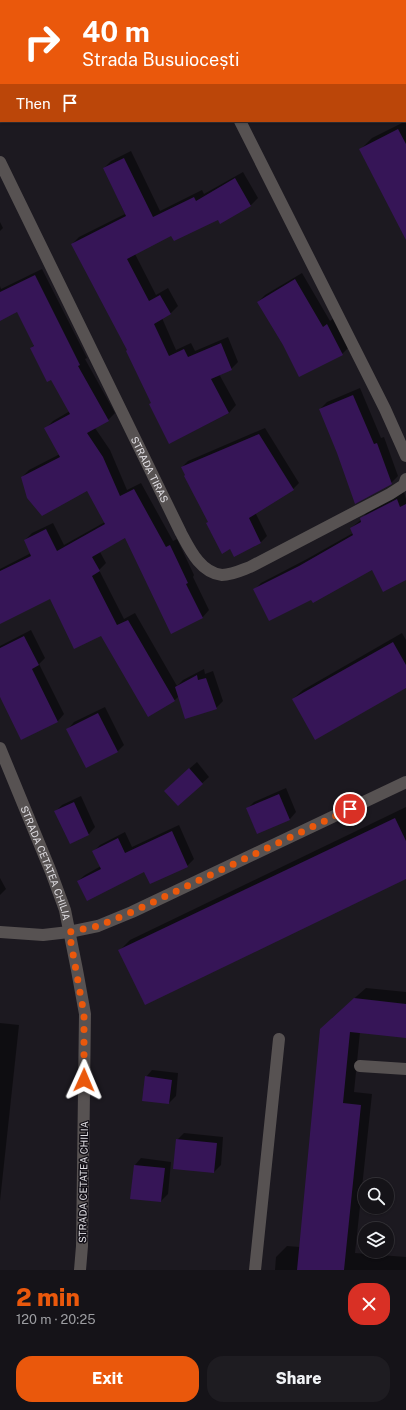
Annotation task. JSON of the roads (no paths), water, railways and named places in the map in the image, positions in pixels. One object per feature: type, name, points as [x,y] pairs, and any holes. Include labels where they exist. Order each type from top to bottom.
[{"type":"street","points":[[241,122],[385,409],[406,456]]},
{"type":"street","name":"STRADA TIRAS","points":[[0,162],[181,533],[192,553],[202,565],[212,572],[223,575],[250,567],[390,494],[404,485],[406,479]]},
{"type":"street","name":"STRADA CETATEA CHILIA","points":[[0,748],[65,910],[84,1014],[82,1246],[80,1270]]},
{"type":"street","points":[[0,932],[43,935],[69,932],[98,926],[132,912],[406,782]]},
{"type":"street","points":[[255,1270],[279,1039]]},
{"type":"street","points":[[360,1066],[406,1069]]}]
